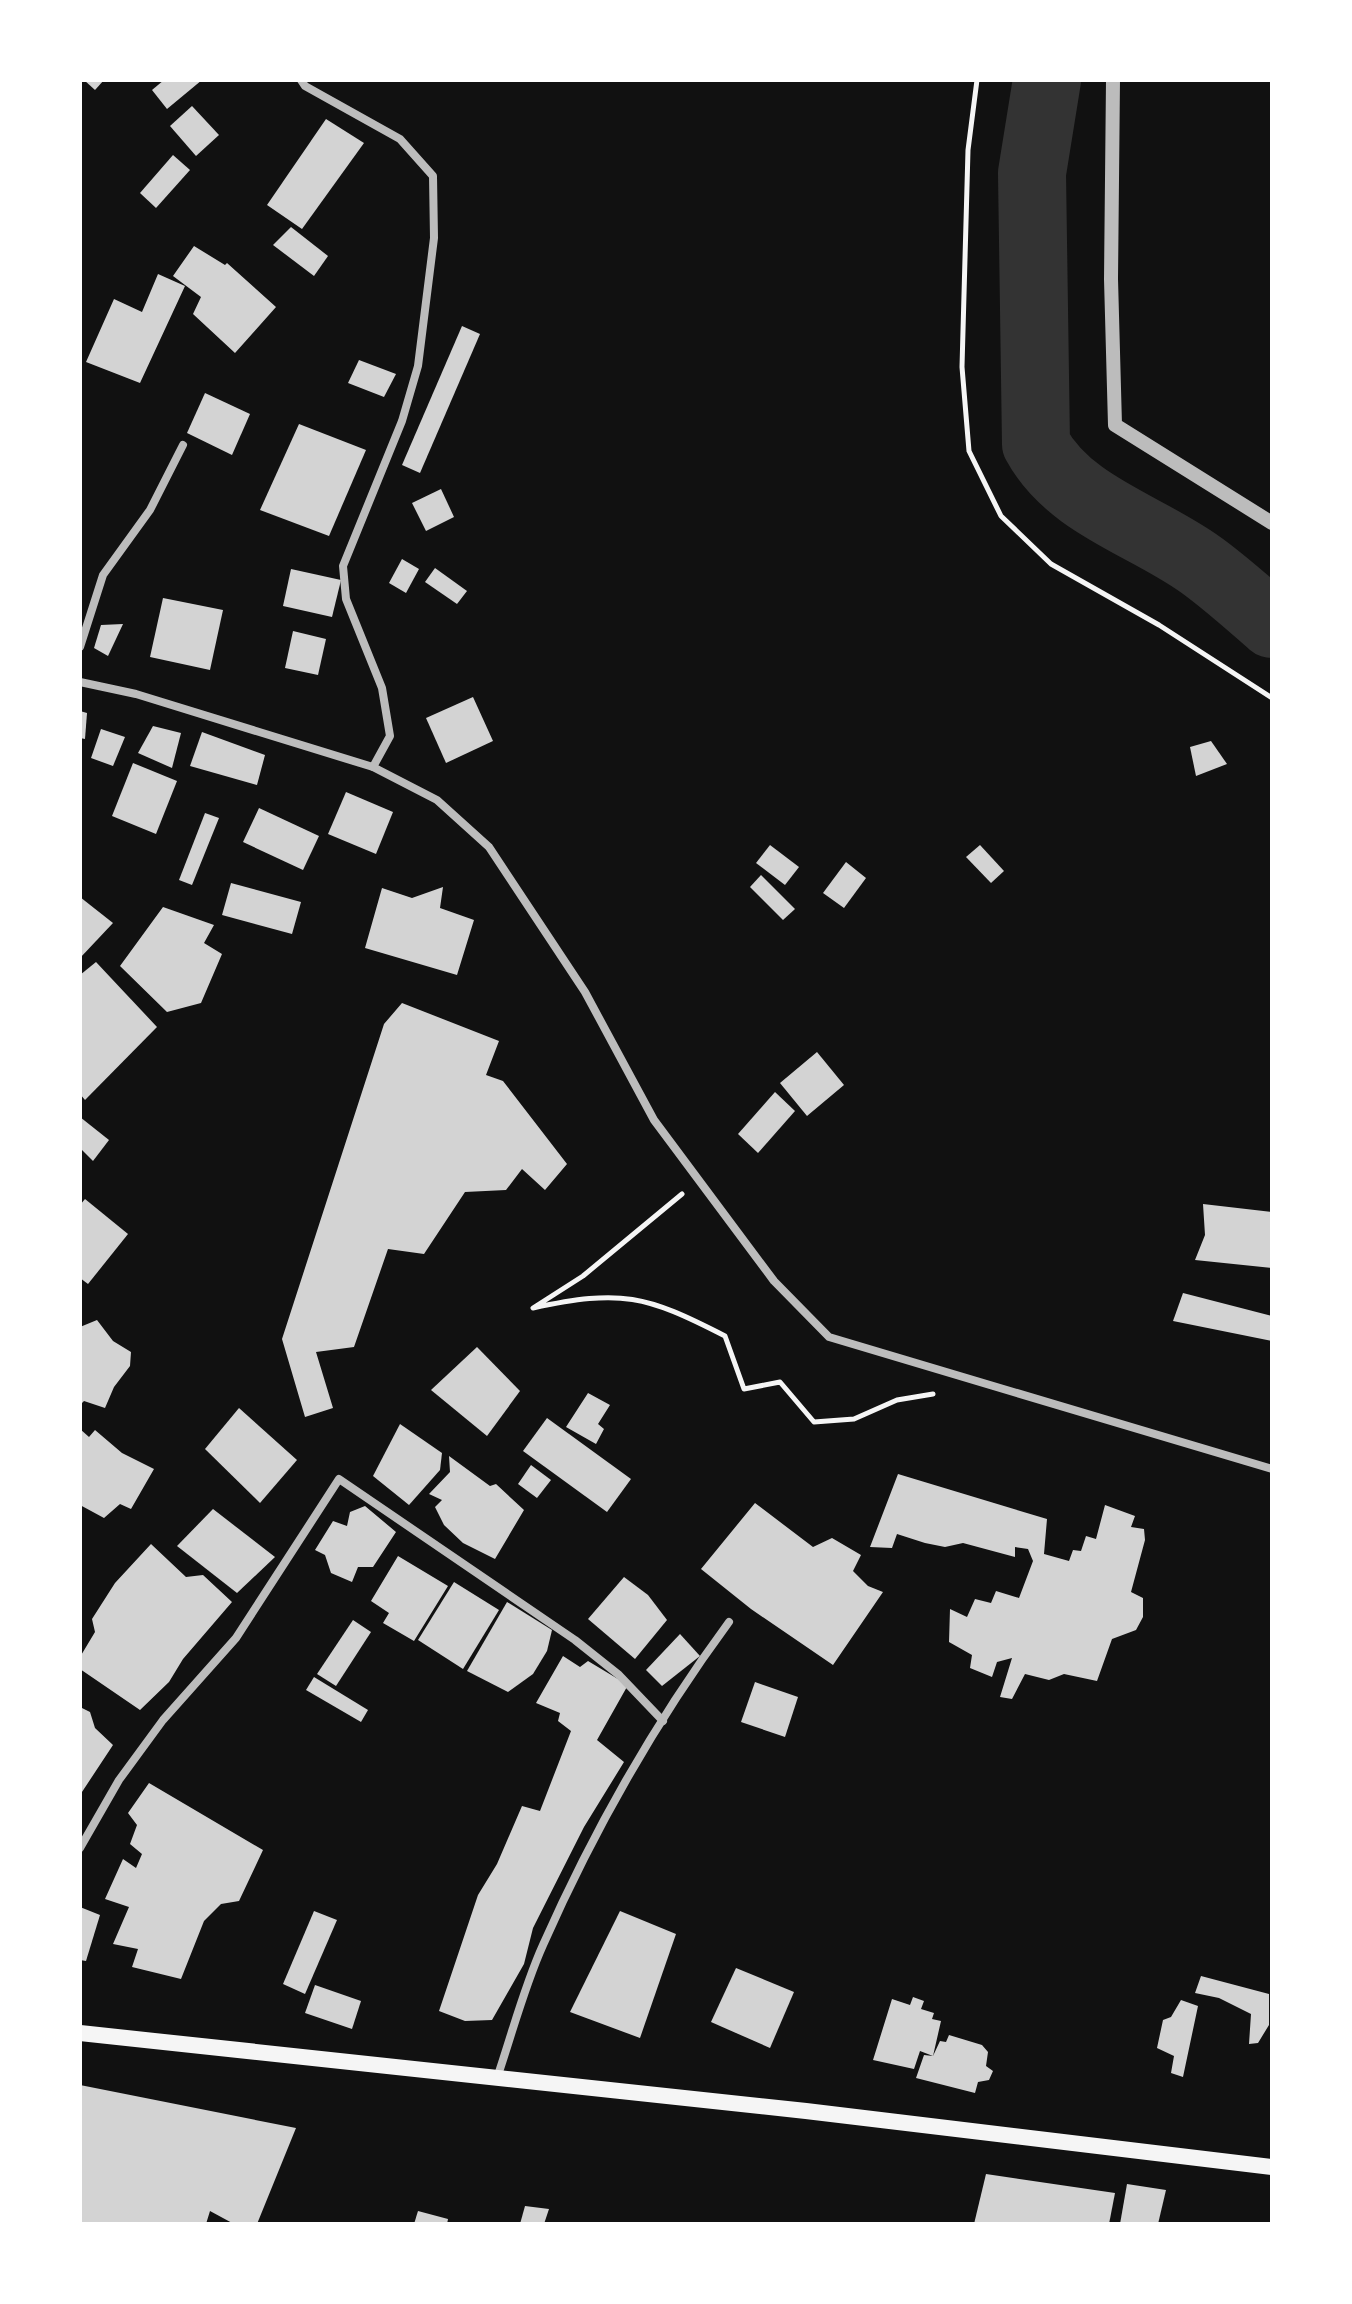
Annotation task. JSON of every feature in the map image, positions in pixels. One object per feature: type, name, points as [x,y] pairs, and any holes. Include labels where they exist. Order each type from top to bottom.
[{"type":"main road","points":[[80,2033],[1272,2167]]},
{"type":"street","points":[[301,80],[305,86],[400,139],[433,176],[434,238],[418,366],[402,421],[343,566],[346,599],[382,688],[390,736],[373,767]]},
{"type":"street","points":[[1113,80],[1111,249],[1115,425],[1272,523]]},
{"type":"street","points":[[80,647],[103,575],[150,510],[183,445]]},
{"type":"street","points":[[80,682],[136,694],[373,767],[437,800],[489,847],[585,992],[654,1120],[774,1281],[829,1337],[1272,1469]]},
{"type":"street","points":[[80,1848],[119,1780],[163,1720],[236,1638],[339,1479],[575,1640],[619,1675],[663,1721]]},
{"type":"street","points":[[496,2078],[542,1947],[588,1853],[663,1721],[729,1622]]},
{"type":"path","points":[[977,80],[968,150],[962,367],[969,451],[1001,516],[1051,564],[1159,625],[1272,698]]},
{"type":"path","points":[[698,1180],[583,1276],[533,1308],[580,1298],[619,1296],[668,1307],[725,1336],[744,1389],[780,1382],[814,1422],[854,1419],[897,1400],[943,1392]]},
{"type":"building","points":[[84,80],[104,80],[95,90]]},
{"type":"building","points":[[164,80],[202,80],[167,109],[152,90]]},
{"type":"building","points":[[192,106],[219,135],[196,156],[170,126]]},
{"type":"building","points":[[326,119],[364,143],[302,229],[267,205]]},
{"type":"building","points":[[173,155],[190,170],[156,208],[140,193]]},
{"type":"building","points":[[291,227],[328,256],[314,276],[273,245]]},
{"type":"building","points":[[194,246],[225,265],[227,263],[276,307],[235,353],[193,314],[201,297],[173,276]]},
{"type":"building","points":[[158,274],[185,286],[140,383],[86,362],[114,299],[142,312]]},
{"type":"building","points":[[462,326],[480,334],[420,473],[402,465]]},
{"type":"building","points":[[359,360],[396,374],[384,397],[348,383]]},
{"type":"building","points":[[205,393],[250,414],[232,455],[187,433]]},
{"type":"building","points":[[299,424],[366,450],[329,536],[260,510]]},
{"type":"building","points":[[441,489],[454,517],[426,531],[412,503]]},
{"type":"building","points":[[402,559],[419,569],[406,593],[389,583]]},
{"type":"building","points":[[435,568],[467,591],[457,604],[425,582]]},
{"type":"building","points":[[291,569],[341,580],[332,617],[283,606]]},
{"type":"building","points":[[163,598],[223,610],[210,670],[150,657]]},
{"type":"building","points":[[123,624],[108,656],[94,648],[101,625]]},
{"type":"building","points":[[293,631],[326,639],[318,675],[285,668]]},
{"type":"building","points":[[473,697],[493,741],[446,763],[426,718]]},
{"type":"building","points":[[80,711],[87,713],[85,739],[80,738]]},
{"type":"building","points":[[153,726],[181,733],[172,768],[138,753]]},
{"type":"building","points":[[101,729],[125,737],[113,766],[91,758]]},
{"type":"building","points":[[202,732],[265,755],[257,785],[190,766]]},
{"type":"building","points":[[1211,741],[1227,764],[1196,776],[1190,747]]},
{"type":"building","points":[[133,763],[177,781],[156,834],[112,816]]},
{"type":"building","points":[[346,792],[393,812],[376,854],[328,834]]},
{"type":"building","points":[[259,808],[319,836],[303,870],[243,842]]},
{"type":"building","points":[[205,813],[219,818],[192,885],[179,880]]},
{"type":"building","points":[[770,845],[799,867],[785,885],[756,863]]},
{"type":"building","points":[[980,845],[1004,871],[991,883],[966,857]]},
{"type":"building","points":[[846,862],[866,878],[844,908],[823,893]]},
{"type":"building","points":[[761,875],[795,909],[783,920],[750,887]]},
{"type":"building","points":[[231,883],[301,902],[292,934],[222,915]]},
{"type":"building","points":[[443,887],[440,908],[474,920],[457,975],[365,948],[382,888],[412,898]]},
{"type":"building","points":[[80,897],[113,923],[80,958]]},
{"type":"building","points":[[163,907],[214,925],[204,943],[222,954],[201,1003],[167,1012],[120,966]]},
{"type":"building","points":[[96,962],[157,1027],[85,1100],[80,1094],[80,975]]},
{"type":"building","points":[[402,1003],[499,1041],[486,1075],[503,1081],[567,1164],[545,1190],[522,1169],[506,1190],[465,1192],[424,1254],[388,1249],[354,1347],[316,1352],[333,1408],[305,1417],[282,1339],[384,1024]]},
{"type":"building","points":[[817,1052],[844,1085],[807,1116],[780,1083]]},
{"type":"building","points":[[775,1092],[795,1111],[758,1153],[738,1134]]},
{"type":"building","points":[[80,1117],[109,1140],[93,1161],[80,1148]]},
{"type":"building","points":[[85,1199],[128,1234],[88,1284],[80,1278],[80,1205]]},
{"type":"building","points":[[1203,1204],[1272,1212],[1272,1268],[1195,1260],[1205,1235]]},
{"type":"building","points":[[1183,1293],[1272,1316],[1272,1341],[1173,1321]]},
{"type":"building","points":[[97,1320],[113,1341],[131,1352],[130,1366],[114,1387],[105,1408],[84,1401],[80,1405],[80,1327]]},
{"type":"building","points":[[477,1347],[520,1391],[487,1436],[431,1390]]},
{"type":"building","points":[[588,1393],[610,1405],[598,1424],[604,1429],[596,1444],[566,1427]]},
{"type":"building","points":[[239,1408],[297,1460],[260,1503],[205,1449]]},
{"type":"building","points":[[547,1418],[631,1479],[607,1512],[523,1451]]},
{"type":"building","points":[[400,1424],[442,1453],[440,1470],[409,1505],[373,1476]]},
{"type":"building","points":[[80,1429],[89,1437],[95,1430],[122,1453],[154,1469],[131,1509],[120,1504],[104,1518],[80,1505]]},
{"type":"building","points":[[449,1456],[490,1486],[496,1484],[524,1510],[495,1559],[463,1543],[444,1525],[435,1507],[442,1500],[429,1494],[450,1472]]},
{"type":"building","points":[[531,1465],[551,1480],[537,1498],[518,1484]]},
{"type":"building","points":[[898,1474],[1047,1519],[1044,1554],[1069,1561],[1073,1550],[1081,1551],[1086,1536],[1096,1539],[1105,1505],[1135,1516],[1131,1527],[1144,1529],[1145,1540],[1131,1592],[1143,1598],[1143,1617],[1136,1630],[1112,1639],[1097,1681],[1064,1674],[1049,1680],[1025,1674],[1012,1699],[1000,1697],[1012,1658],[997,1662],[992,1677],[970,1668],[972,1655],[949,1642],[950,1609],[967,1617],[975,1599],[991,1603],[996,1591],[1019,1598],[1033,1561],[1028,1549],[1015,1547],[1015,1557],[963,1543],[945,1547],[897,1534],[892,1548],[870,1547]]},
{"type":"building","points":[[755,1503],[813,1547],[832,1538],[861,1555],[853,1571],[868,1586],[883,1592],[833,1665],[751,1609],[701,1569]]},
{"type":"building","points":[[365,1506],[396,1532],[373,1567],[358,1567],[352,1582],[331,1573],[325,1555],[315,1550],[333,1521],[347,1526],[350,1512]]},
{"type":"building","points":[[213,1509],[275,1557],[237,1593],[177,1546]]},
{"type":"building","points":[[151,1544],[186,1577],[203,1575],[232,1602],[183,1659],[169,1682],[140,1710],[80,1669],[80,1657],[95,1632],[92,1619],[115,1583]]},
{"type":"building","points":[[398,1556],[448,1586],[414,1641],[383,1623],[389,1613],[371,1601]]},
{"type":"building","points":[[624,1577],[648,1595],[667,1620],[635,1659],[588,1619]]},
{"type":"building","points":[[454,1582],[499,1610],[463,1669],[418,1640]]},
{"type":"building","points":[[507,1602],[552,1630],[547,1651],[533,1674],[508,1692],[467,1671]]},
{"type":"building","points":[[353,1620],[371,1632],[336,1686],[317,1674]]},
{"type":"building","points":[[680,1634],[700,1656],[662,1686],[646,1670]]},
{"type":"building","points":[[563,1656],[580,1667],[588,1661],[628,1685],[597,1740],[624,1762],[584,1827],[533,1928],[524,1964],[492,2020],[465,2021],[439,2011],[478,1895],[497,1864],[522,1806],[540,1811],[571,1731],[558,1721],[560,1713],[536,1703]]},
{"type":"building","points":[[314,1677],[368,1710],[361,1722],[306,1690]]},
{"type":"building","points":[[755,1682],[798,1697],[785,1737],[741,1722]]},
{"type":"building","points":[[80,1707],[90,1712],[95,1728],[113,1745],[80,1795]]},
{"type":"building","points":[[149,1783],[263,1850],[239,1901],[221,1904],[204,1921],[181,1979],[132,1967],[138,1949],[113,1944],[129,1907],[105,1899],[123,1859],[136,1868],[142,1854],[130,1844],[137,1825],[128,1813]]},
{"type":"building","points":[[80,1907],[100,1915],[86,1961],[80,1960]]},
{"type":"building","points":[[314,1911],[337,1920],[305,1994],[283,1984]]},
{"type":"building","points":[[620,1911],[676,1934],[640,2038],[570,2012]]},
{"type":"building","points":[[736,1968],[794,1992],[770,2048],[711,2022]]},
{"type":"building","points":[[1201,1976],[1269,1994],[1269,2025],[1258,2043],[1249,2044],[1251,2014],[1219,1998],[1195,1993]]},
{"type":"building","points":[[315,1985],[361,2001],[352,2029],[305,2013]]},
{"type":"building","points":[[913,1997],[924,2001],[921,2009],[934,2013],[932,2019],[941,2021],[933,2056],[920,2051],[914,2069],[873,2060],[892,1999],[910,2005]]},
{"type":"building","points":[[1181,2000],[1198,2006],[1183,2077],[1171,2073],[1174,2056],[1157,2048],[1163,2020],[1171,2017]]},
{"type":"building","points":[[949,2035],[982,2045],[988,2052],[986,2066],[993,2071],[989,2080],[978,2082],[975,2093],[916,2078],[924,2055],[933,2056],[940,2041],[946,2042]]},
{"type":"building","points":[[80,2085],[296,2128],[257,2224],[234,2224],[210,2211],[206,2224],[80,2224]]},
{"type":"building","points":[[986,2174],[1115,2193],[1109,2224],[974,2224]]},
{"type":"building","points":[[1127,2184],[1166,2190],[1158,2224],[1120,2224]]},
{"type":"building","points":[[525,2206],[549,2209],[544,2224],[520,2224]]},
{"type":"building","points":[[418,2211],[448,2219],[447,2224],[414,2224]]},
{"type":"waterway","points":[[1047,80],[1032,173],[1036,444],[1068,483],[1111,513],[1201,565],[1272,624]]}]
